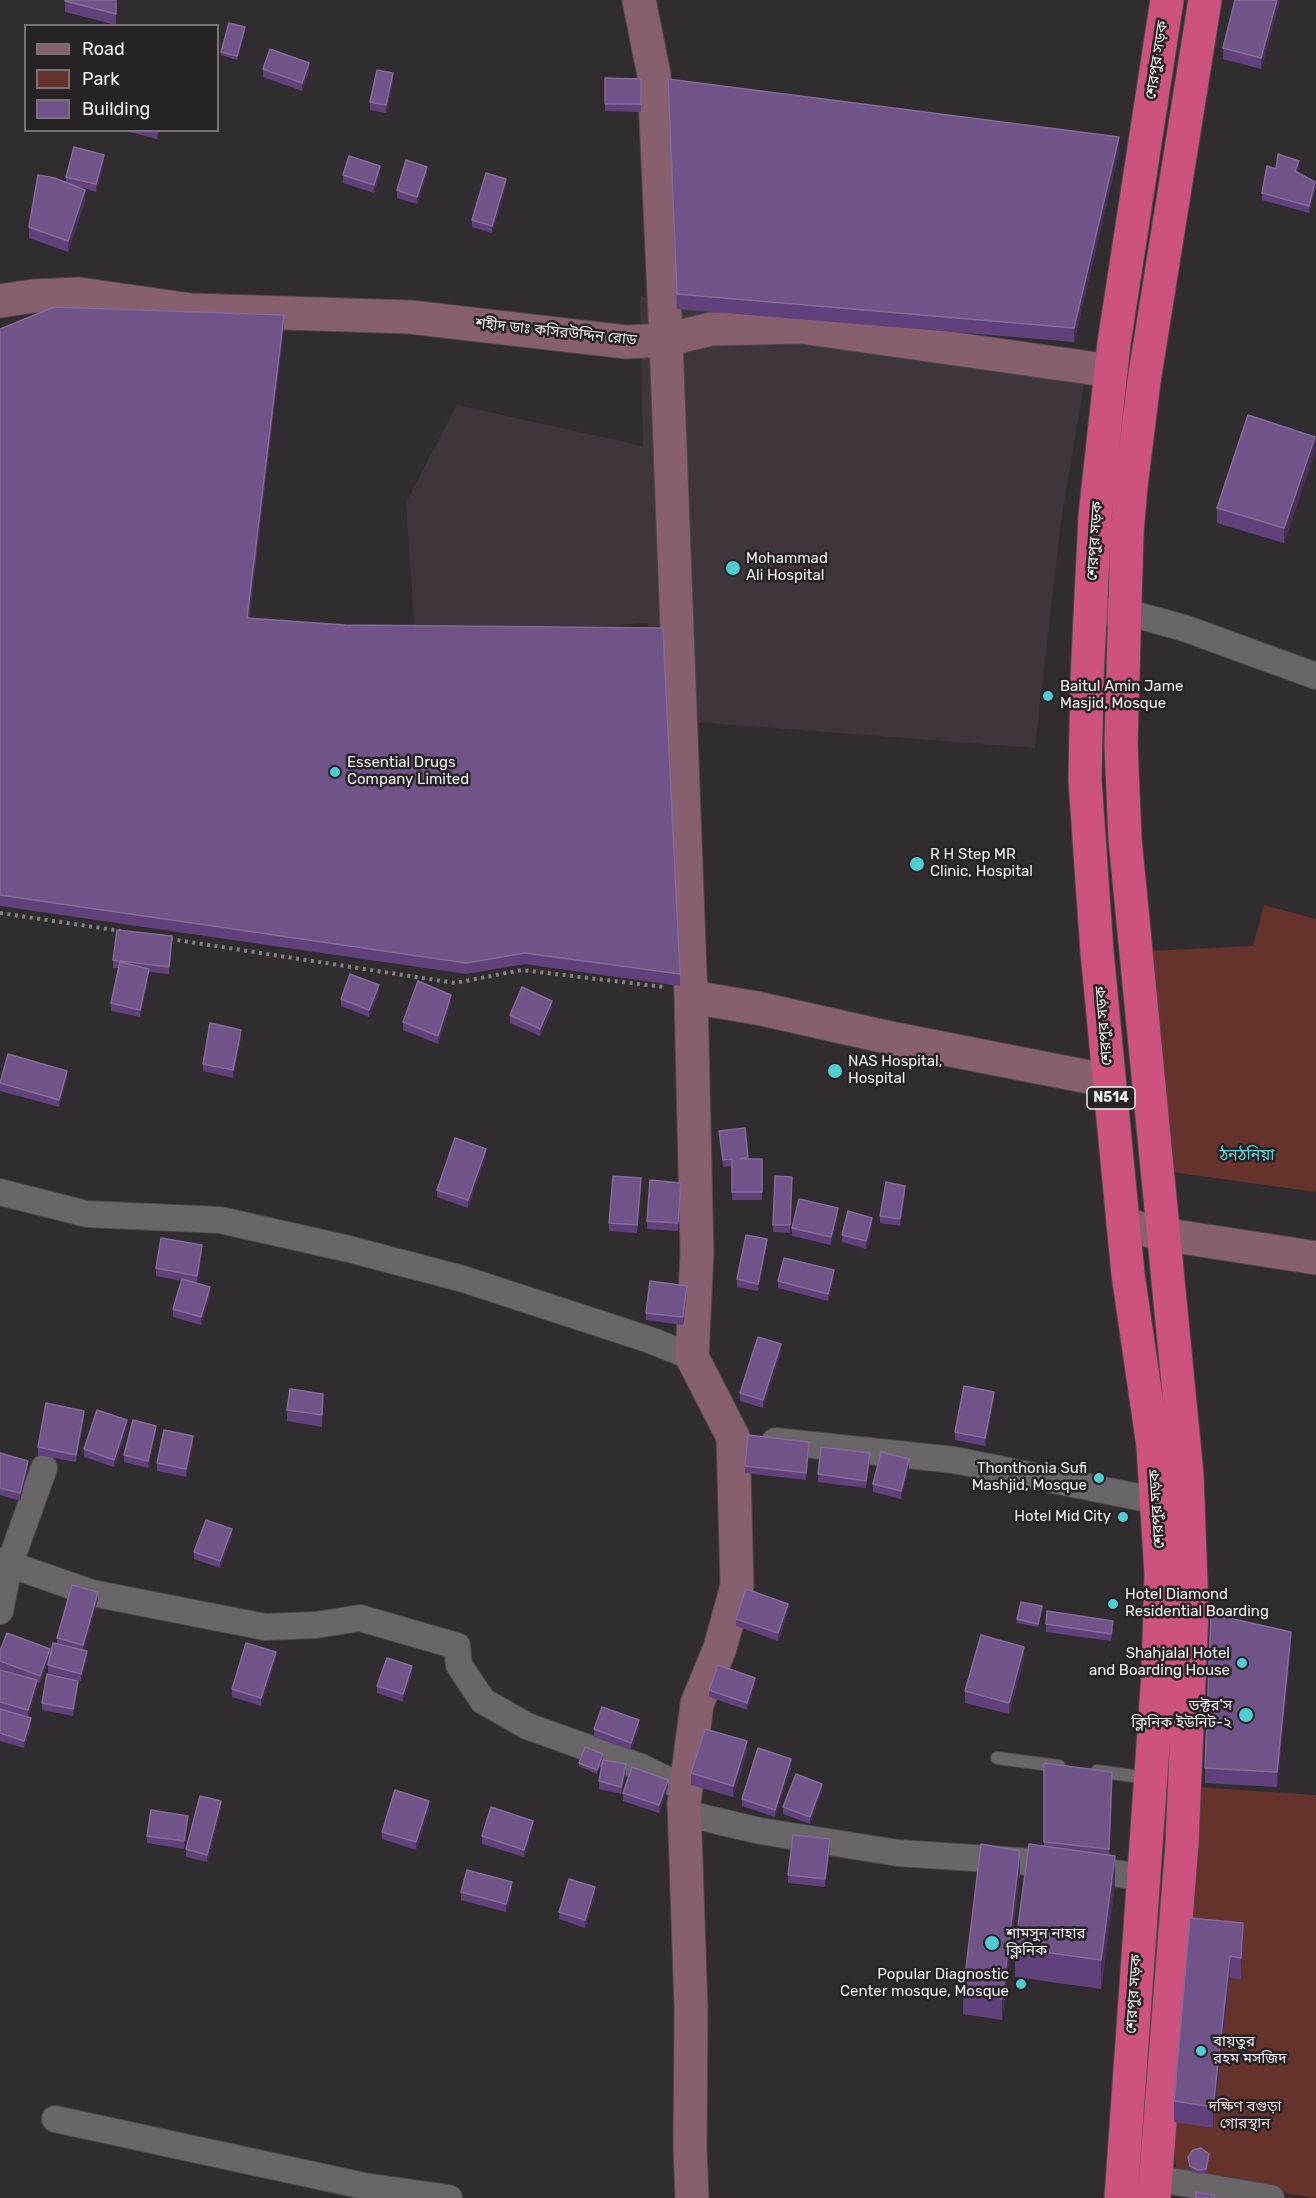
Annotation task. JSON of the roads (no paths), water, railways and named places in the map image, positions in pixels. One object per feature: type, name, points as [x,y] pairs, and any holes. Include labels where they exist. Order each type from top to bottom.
[{"type":"highway","name":"শেরপুর সড়ক","points":[[1121,2198],[1158,1675],[1161,1574],[1158,1501],[1123,1224],[1109,1081],[1085,780],[1095,516],[1110,371],[1167,0]]},
{"type":"highway","name":"শেরপুর সড়ক","points":[[1154,2188],[1182,1844],[1192,1610],[1187,1475],[1125,839],[1121,744],[1127,533],[1144,381],[1205,0]]},
{"type":"street","points":[[639,0],[654,75],[666,340],[691,994],[697,1253],[692,1357],[733,1437],[736,1586],[720,1648],[697,1704],[685,1801],[691,2008],[692,2198]]},
{"type":"street","name":"শহীদ ডাঃ কসিরউদ্দিন রোড","points":[[0,301],[33,296],[79,294],[191,310],[410,317],[627,342],[666,340],[711,329],[801,327],[1110,371]]},
{"type":"street","points":[[1090,611],[1126,612],[1184,628],[1316,676]]},
{"type":"street","points":[[691,994],[894,1039],[1109,1081]]},
{"type":"street","points":[[0,1192],[87,1214],[220,1220],[349,1249],[463,1279],[650,1340],[692,1357]]},
{"type":"street","points":[[1123,1224],[1162,1234],[1316,1258]]},
{"type":"street","points":[[733,1437],[954,1460],[1158,1501]]},
{"type":"street","points":[[0,1611],[4,1563],[44,1468]]},
{"type":"street","points":[[4,1563],[92,1593],[265,1627],[316,1625],[360,1618],[457,1646],[459,1665],[483,1701],[527,1726],[641,1767],[685,1801],[760,1831],[898,1853],[1020,1861],[1143,1877]]},
{"type":"street","points":[[55,2119],[364,2186],[449,2198]]},
{"type":"street","points":[[1154,2188],[1271,2198]]},
{"type":"lane","points":[[997,1758],[1150,1778]]},
{"type":"place","name":"Mohammad Ali Hospital","points":[[733,568]]},
{"type":"place","name":"Baitul Amin Jame Masjid, Mosque","points":[[1048,696]]},
{"type":"place","name":"Essential Drugs Company Limited","points":[[335,772]]},
{"type":"place","name":"R H Step MR Clinic, Hospital","points":[[917,864]]},
{"type":"place","name":"NAS Hospital, Hospital","points":[[835,1071]]},
{"type":"place","name":"Thonthonia Sufi Mashjid, Mosque","points":[[1099,1478]]},
{"type":"place","name":"Hotel Mid City","points":[[1123,1517]]},
{"type":"place","name":"Hotel Diamond Residential Boarding","points":[[1113,1604]]},
{"type":"place","name":"Shahjalal Hotel and Boarding House","points":[[1242,1663]]},
{"type":"place","name":"ডক্টর'স ক্লিনিক ইউনিট-২","points":[[1246,1715]]},
{"type":"place","name":"শামসুন নাহার ক্লিনিক","points":[[992,1943]]},
{"type":"place","name":"Popular Diagnostic Center mosque, Mosque","points":[[1021,1984]]},
{"type":"place","name":"বায়তুর রহম মসজিদ","points":[[1201,2051]]},
{"type":"district","name":"ঠনঠনিয়া","points":[[1247,1155]]},
{"type":"park label","name":"দক্ষিণ বগুড়া গোরস্থান","points":[[1245,2116]]}]
